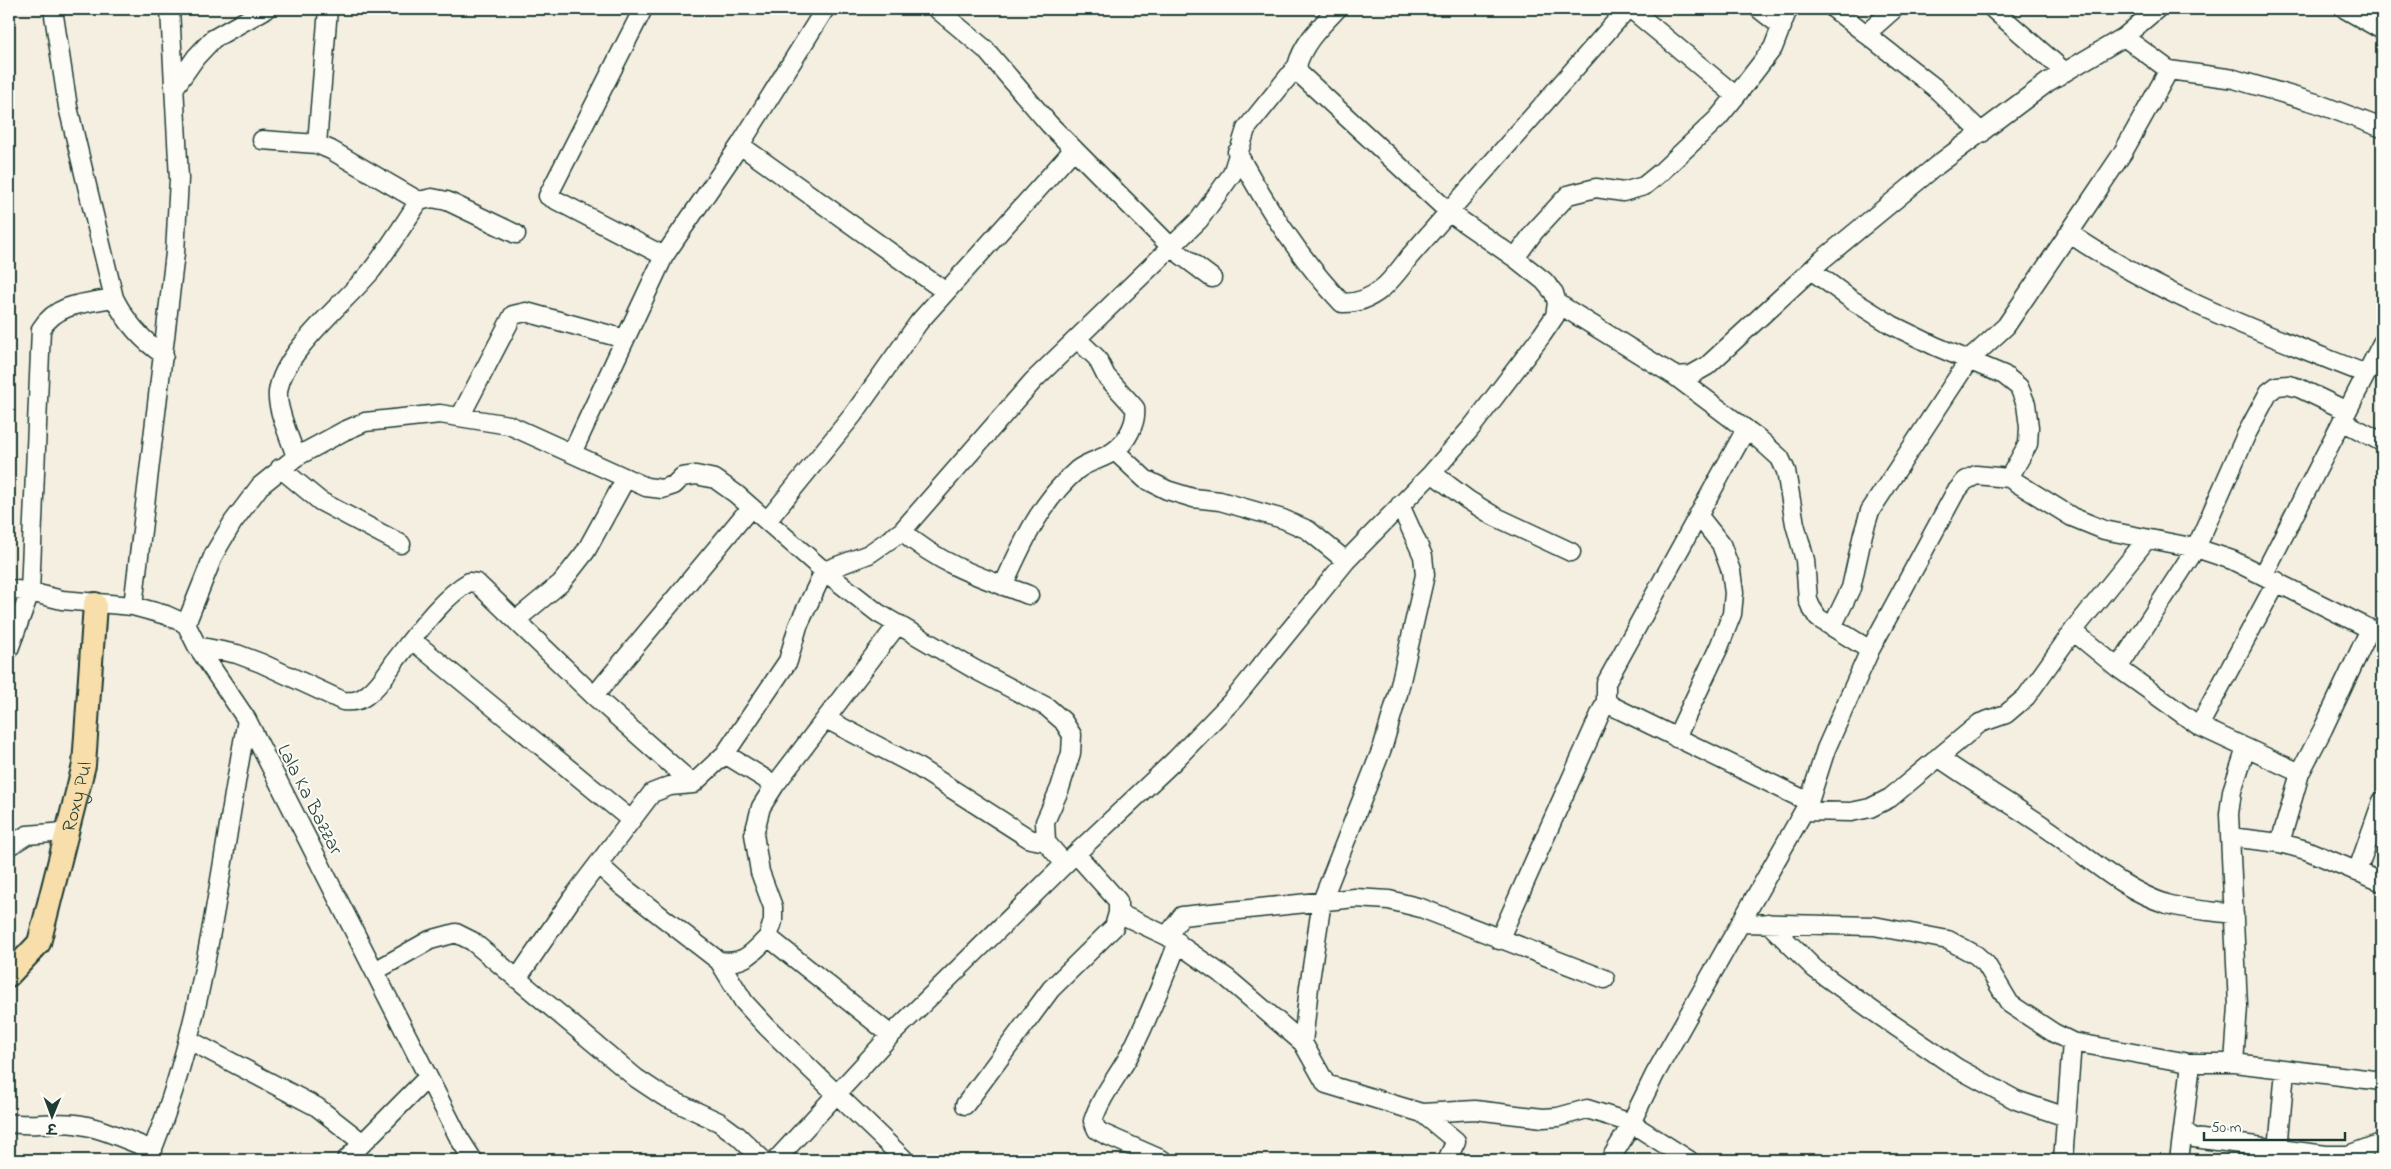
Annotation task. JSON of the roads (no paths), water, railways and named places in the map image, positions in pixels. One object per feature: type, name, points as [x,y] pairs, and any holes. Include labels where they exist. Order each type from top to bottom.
[{"type":"main road","name":"Roxy Pul","points":[[9,975],[39,943],[65,832],[84,765],[95,604]]},
{"type":"street","points":[[53,9],[68,107],[114,298],[145,343],[164,355]]},
{"type":"street","points":[[133,606],[155,407],[164,355],[175,253],[179,179],[170,9]]},
{"type":"street","points":[[175,88],[196,57],[213,39],[266,9]]},
{"type":"street","points":[[317,144],[328,9]]},
{"type":"street","points":[[643,9],[548,196],[664,256]]},
{"type":"street","points":[[572,453],[664,256],[740,145],[825,9]]},
{"type":"street","points":[[937,9],[985,49],[1049,124],[1172,248],[1212,278]]},
{"type":"street","points":[[517,979],[559,916],[652,793],[670,786],[693,784],[725,754],[788,661],[798,626],[824,571],[869,554],[902,531],[1033,381],[1172,248],[1198,220],[1232,174],[1237,152],[1246,129],[1255,115],[1296,66],[1312,36],[1337,9]]},
{"type":"street","points":[[1237,152],[1282,228],[1342,303],[1355,303],[1373,297],[1393,280],[1410,256],[1450,213],[1627,9]]},
{"type":"street","points":[[1631,9],[1736,96]]},
{"type":"street","points":[[1759,9],[1782,27]]},
{"type":"street","points":[[1515,258],[1534,232],[1568,195],[1596,188],[1623,192],[1644,186],[1718,118],[1736,96],[1773,48],[1788,9]]},
{"type":"street","points":[[1834,9],[1934,87],[1982,133]]},
{"type":"street","points":[[1867,33],[1894,9]]},
{"type":"street","points":[[1994,9],[2066,72]]},
{"type":"street","points":[[1675,376],[1691,375],[1707,366],[1811,270],[1936,166],[2048,82],[2124,37],[2157,9]]},
{"type":"street","points":[[2345,9],[2382,30]]},
{"type":"street","points":[[2124,37],[2169,70],[2234,79],[2316,103],[2382,128]]},
{"type":"street","points":[[776,1160],[891,1035],[1175,760],[1234,699],[1346,561],[1432,473],[1470,428],[1542,336],[1555,316],[1556,303],[1554,293],[1544,281],[1515,258],[1450,213],[1300,74],[1296,66]]},
{"type":"street","points":[[1832,627],[1851,588],[1870,511],[1969,360],[2006,326],[2122,154],[2169,70]]},
{"type":"street","points":[[262,140],[317,144],[420,201]]},
{"type":"street","points":[[740,145],[946,292]]},
{"type":"street","points":[[767,521],[853,415],[919,322],[1074,149]]},
{"type":"street","points":[[296,458],[281,412],[278,393],[283,375],[292,359],[312,334],[373,269],[420,201],[432,198],[447,201],[516,234]]},
{"type":"street","points":[[2069,233],[2102,256],[2213,312],[2366,374]]},
{"type":"street","points":[[1811,270],[1852,300],[1892,325],[2004,375],[2019,388],[2026,404],[2029,427],[2028,444],[2009,478]]},
{"type":"street","points":[[9,649],[30,592],[41,329],[49,317],[72,306],[114,298]]},
{"type":"street","points":[[1556,303],[1675,376],[1780,458],[1786,471],[1795,524],[1805,560],[1808,600],[1818,618],[1870,650]]},
{"type":"street","points":[[460,417],[513,315],[526,312],[625,339]]},
{"type":"street","points":[[1003,586],[1022,544],[1050,497],[1078,469],[1115,451],[1135,425],[1135,408],[1106,376],[1097,358],[1077,339]]},
{"type":"street","points":[[2199,726],[2345,416],[2382,343]]},
{"type":"street","points":[[2118,668],[2196,548],[2246,435],[2269,392],[2277,386],[2299,388],[2345,416],[2382,442]]},
{"type":"street","points":[[9,589],[62,600],[133,606],[166,615],[186,624],[214,554],[233,522],[260,486],[280,468],[296,458],[344,431],[365,422],[440,414],[509,425],[646,487],[662,489],[674,485],[682,477],[696,475],[715,479],[751,507],[824,571],[878,613],[974,669],[1047,706],[1063,720],[1072,735],[1071,753],[1060,788],[1045,822],[1046,842]]},
{"type":"street","points":[[1499,940],[1606,701],[1606,683],[1746,430]]},
{"type":"street","points":[[1115,451],[1145,478],[1167,490],[1193,498],[1220,501],[1283,519],[1308,530],[1346,561]]},
{"type":"street","points":[[280,468],[320,501],[401,544]]},
{"type":"street","points":[[1432,473],[1468,500],[1494,516],[1571,552]]},
{"type":"street","points":[[1610,1160],[1655,1074],[1807,806],[1826,750],[1870,650],[1955,493],[1965,481],[1976,475],[2009,478],[2072,518],[2104,530],[2196,548],[2232,560],[2376,631],[2300,773],[2280,843]]},
{"type":"street","points":[[516,620],[561,583],[576,564],[605,521],[626,478]]},
{"type":"street","points":[[1303,1043],[1322,901],[1383,746],[1398,694],[1426,575],[1423,556],[1400,505]]},
{"type":"street","points":[[594,696],[751,507]]},
{"type":"street","points":[[1676,738],[1732,614],[1734,593],[1731,571],[1721,544],[1698,515]]},
{"type":"street","points":[[902,531],[918,545],[947,564],[1029,595]]},
{"type":"street","points":[[1606,701],[1612,706],[1807,806],[1851,812],[1870,808],[1890,798],[1980,723],[2006,714],[2026,696],[2072,631],[2147,539]]},
{"type":"street","points":[[197,646],[237,654],[343,702],[355,702],[368,695],[379,683],[412,640],[452,594],[469,582],[478,584],[594,696],[693,784]]},
{"type":"street","name":"Lala Ka Bazzar","points":[[186,624],[197,646],[247,720],[459,1138],[472,1160]]},
{"type":"street","points":[[719,962],[732,964],[745,959],[768,937],[773,921],[772,907],[760,872],[754,834],[761,807],[775,785],[898,624]]},
{"type":"street","points":[[2072,631],[2118,668],[2199,726],[2300,773]]},
{"type":"street","points":[[412,640],[631,820]]},
{"type":"street","points":[[826,719],[916,766],[1030,839],[1046,842],[1071,859],[1112,893],[1118,901],[1118,913],[1114,927],[1052,989],[965,1105]]},
{"type":"street","points":[[9,1123],[23,1126],[75,1124],[101,1131],[150,1155],[167,1112],[189,1040],[206,955],[247,720]]},
{"type":"street","points":[[2234,1063],[2238,1006],[2229,814],[2232,792],[2246,748]]},
{"type":"street","points":[[725,754],[775,785]]},
{"type":"street","points":[[1938,757],[1983,789],[2024,812],[2127,887],[2168,904],[2234,914]]},
{"type":"street","points":[[2357,872],[2382,801]]},
{"type":"street","points":[[9,846],[27,835],[65,832]]},
{"type":"street","points":[[2230,837],[2280,843],[2306,850],[2382,882]]},
{"type":"street","points":[[599,865],[622,886],[719,962],[744,1002],[836,1095],[905,1160]]},
{"type":"street","points":[[1163,1160],[1104,1134],[1097,1130],[1093,1121],[1104,1097],[1133,1049],[1182,916],[1194,913],[1355,898],[1389,900],[1420,908],[1499,940],[1605,979]]},
{"type":"street","points":[[1118,913],[1172,939],[1227,978],[1303,1043],[1326,1084],[1422,1113],[1476,1110],[1543,1118],[1558,1117],[1587,1109],[1631,1123],[1689,1160]]},
{"type":"street","points":[[1741,922],[1874,926],[1948,940],[1976,955],[1986,964],[2010,1004],[2054,1033],[2072,1042],[2189,1063],[2234,1063],[2382,1081]]},
{"type":"street","points":[[1768,923],[1815,969],[1876,1014],[1957,1068],[2016,1100],[2066,1117]]},
{"type":"street","points":[[374,971],[430,940],[456,933],[472,941],[636,1078],[664,1096],[719,1122],[738,1136],[763,1160]]},
{"type":"street","points":[[768,937],[891,1035]]},
{"type":"street","points":[[189,1040],[317,1107],[363,1143]]},
{"type":"street","points":[[2063,1160],[2072,1042]]},
{"type":"street","points":[[2179,1160],[2190,1072],[2189,1063]]},
{"type":"street","points":[[2278,1150],[2285,1070]]},
{"type":"street","points":[[346,1160],[428,1077]]},
{"type":"street","points":[[1422,1113],[1456,1140],[1447,1160]]},
{"type":"street","points":[[2182,1130],[2194,1138],[2348,1158],[2381,1141]]}]
